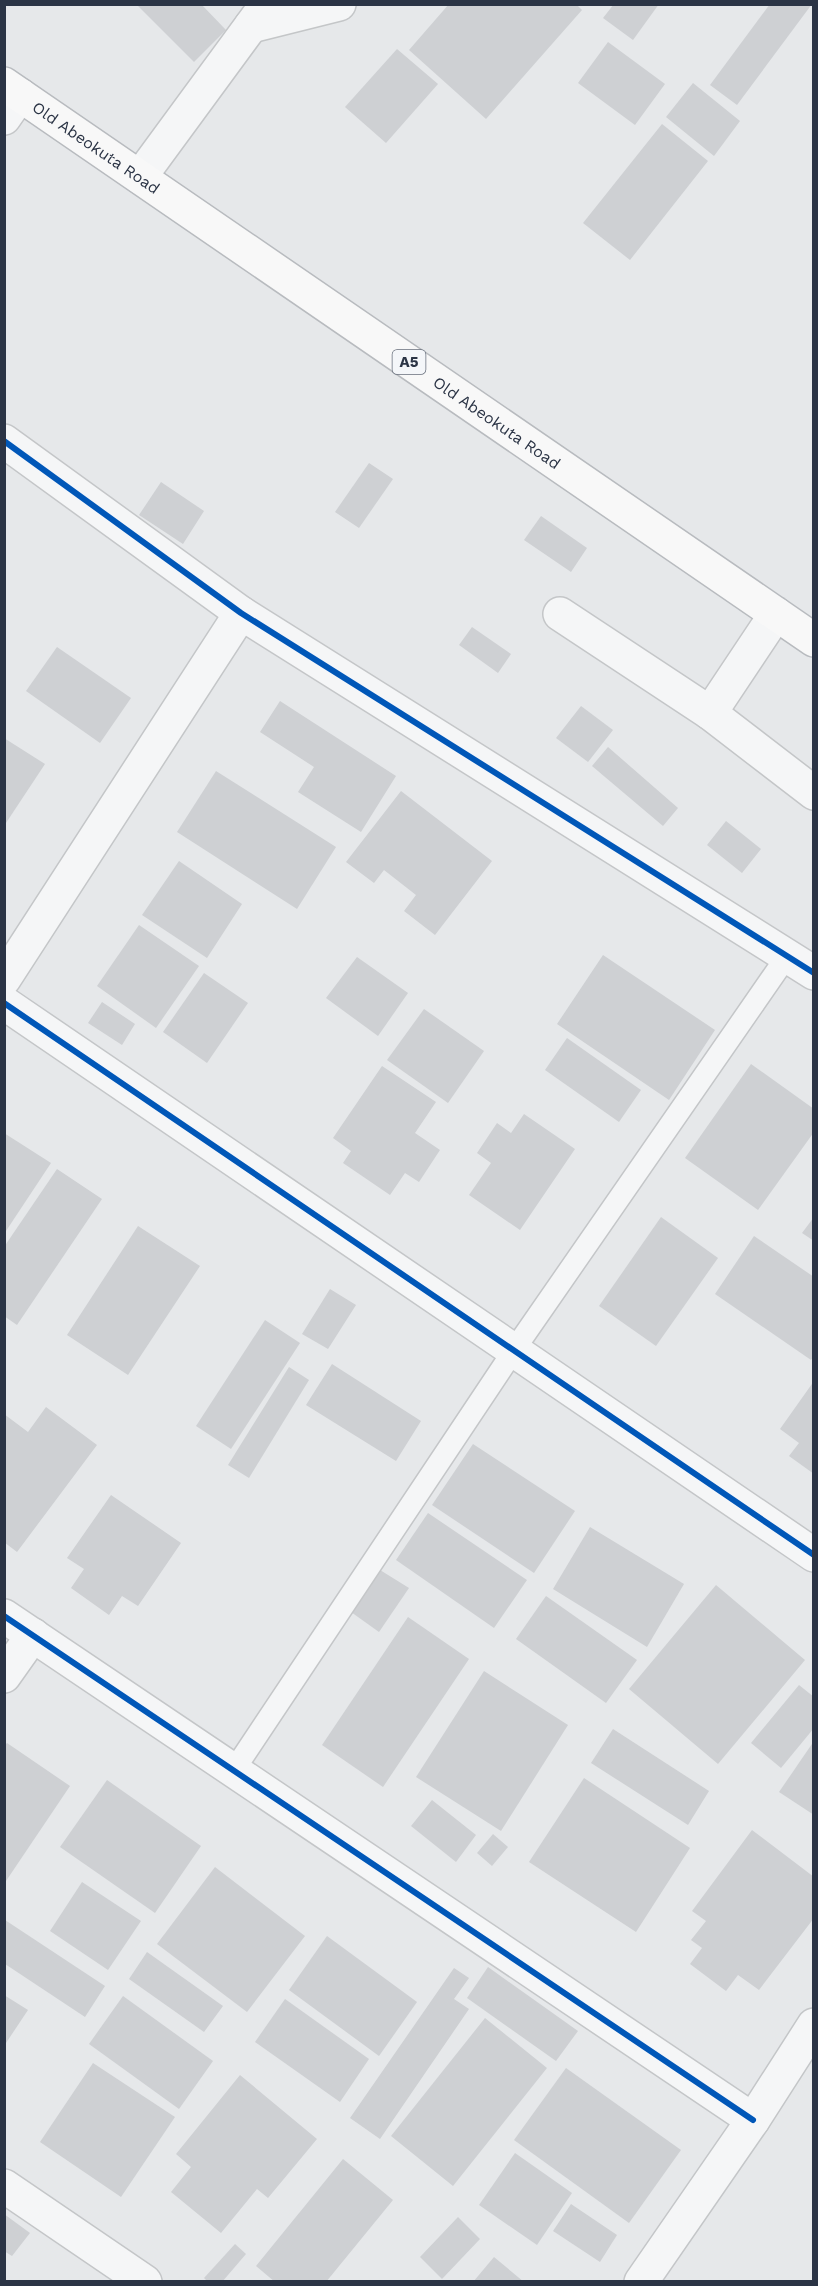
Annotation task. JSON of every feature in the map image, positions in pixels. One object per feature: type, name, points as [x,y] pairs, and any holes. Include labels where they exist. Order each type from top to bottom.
[{"type":"highway","name":"Old Abeokuta Road","points":[[10,99],[140,177],[813,640]]},
{"type":"street","points":[[140,177],[259,15],[339,4]]},
{"type":"street","points":[[4,441],[241,613],[800,964]]},
{"type":"street","points":[[4,979],[241,613]]},
{"type":"street","points":[[560,614],[710,713],[813,794]]},
{"type":"street","points":[[710,713],[776,614]]},
{"type":"street","points":[[4,1003],[813,1555]]},
{"type":"street","points":[[4,1616],[753,2120]]},
{"type":"street","points":[[4,1676],[33,1635]]},
{"type":"street","points":[[641,2282],[753,2120],[813,2025]]},
{"type":"street","points":[[4,2186],[145,2282]]},
{"type":"lane","points":[[234,1770],[514,1350],[800,964]]},
{"type":"building","points":[[136,4],[201,4],[226,30],[194,62]]},
{"type":"building","points":[[449,4],[576,4],[582,10],[486,119],[409,50]]},
{"type":"building","points":[[614,4],[659,4],[633,40],[603,18]]},
{"type":"building","points":[[770,4],[812,4],[737,105],[710,85]]},
{"type":"building","points":[[608,42],[665,84],[635,125],[578,83]]},
{"type":"building","points":[[397,49],[438,84],[386,143],[345,107]]},
{"type":"building","points":[[693,83],[740,121],[714,156],[666,117]]},
{"type":"building","points":[[662,124],[708,161],[630,260],[583,223]]},
{"type":"building","points":[[369,463],[393,479],[359,528],[335,512]]},
{"type":"building","points":[[161,482],[204,511],[183,544],[139,515]]},
{"type":"building","points":[[541,516],[587,548],[571,572],[524,540]]},
{"type":"building","points":[[472,627],[511,654],[498,673],[459,645]]},
{"type":"building","points":[[57,647],[131,698],[100,743],[26,691]]},
{"type":"building","points":[[280,701],[396,776],[361,832],[298,792],[314,767],[260,732]]},
{"type":"building","points":[[581,706],[613,730],[588,762],[556,738]]},
{"type":"building","points":[[4,738],[45,764],[4,826]]},
{"type":"building","points":[[608,747],[678,808],[663,826],[592,766]]},
{"type":"building","points":[[216,771],[336,847],[297,909],[177,832]]},
{"type":"building","points":[[401,791],[492,861],[435,935],[404,911],[416,895],[384,870],[374,883],[346,862]]},
{"type":"building","points":[[726,821],[761,849],[742,873],[707,845]]},
{"type":"building","points":[[179,861],[242,904],[207,958],[142,915]]},
{"type":"building","points":[[139,925],[199,966],[156,1028],[97,986]]},
{"type":"building","points":[[603,955],[715,1030],[669,1100],[557,1024]]},
{"type":"building","points":[[357,957],[408,993],[378,1036],[326,998]]},
{"type":"building","points":[[204,973],[248,1003],[207,1063],[163,1032]]},
{"type":"building","points":[[102,1002],[135,1024],[122,1045],[88,1023]]},
{"type":"building","points":[[424,1009],[484,1051],[448,1103],[387,1060]]},
{"type":"building","points":[[567,1038],[641,1090],[619,1122],[545,1070]]},
{"type":"building","points":[[751,1064],[814,1109],[814,1132],[758,1210],[685,1158]]},
{"type":"building","points":[[382,1066],[436,1102],[415,1133],[440,1150],[419,1182],[405,1173],[390,1195],[343,1163],[351,1151],[333,1138]]},
{"type":"building","points":[[524,1114],[575,1149],[520,1230],[469,1195],[491,1163],[477,1153],[497,1123],[511,1133]]},
{"type":"building","points":[[4,1133],[51,1163],[4,1234]]},
{"type":"building","points":[[57,1169],[102,1199],[17,1325],[4,1316],[4,1247]]},
{"type":"building","points":[[661,1217],[718,1258],[656,1346],[599,1306]]},
{"type":"building","points":[[814,1217],[814,1241],[802,1233]]},
{"type":"building","points":[[138,1226],[200,1266],[128,1375],[67,1335]]},
{"type":"building","points":[[754,1236],[814,1277],[814,1356],[811,1360],[715,1294]]},
{"type":"building","points":[[330,1289],[356,1305],[328,1349],[302,1334]]},
{"type":"building","points":[[265,1320],[300,1343],[231,1449],[196,1426]]},
{"type":"building","points":[[332,1364],[421,1421],[396,1461],[306,1405]]},
{"type":"building","points":[[289,1367],[309,1380],[249,1478],[228,1465]]},
{"type":"building","points":[[814,1381],[814,1474],[789,1456],[799,1443],[780,1429]]},
{"type":"building","points":[[46,1407],[97,1445],[17,1552],[4,1542],[4,1414],[28,1432]]},
{"type":"building","points":[[473,1444],[575,1511],[534,1573],[432,1505]]},
{"type":"building","points":[[111,1495],[181,1543],[138,1606],[122,1596],[109,1615],[71,1588],[84,1569],[67,1558]]},
{"type":"building","points":[[428,1513],[527,1580],[494,1628],[396,1560]]},
{"type":"building","points":[[590,1527],[684,1584],[647,1647],[553,1589]]},
{"type":"building","points":[[380,1570],[409,1588],[379,1632],[351,1612]]},
{"type":"building","points":[[716,1585],[805,1660],[718,1764],[629,1689]]},
{"type":"building","points":[[546,1596],[637,1660],[606,1703],[516,1639]]},
{"type":"building","points":[[408,1617],[469,1659],[383,1787],[322,1745]]},
{"type":"building","points":[[484,1671],[568,1725],[501,1831],[416,1777]]},
{"type":"building","points":[[799,1685],[814,1697],[814,1728],[781,1768],[751,1743]]},
{"type":"building","points":[[613,1729],[709,1791],[688,1825],[591,1763]]},
{"type":"building","points":[[814,1741],[814,1815],[779,1792]]},
{"type":"building","points":[[7,1743],[70,1786],[6,1881],[4,1746]]},
{"type":"building","points":[[584,1778],[690,1848],[636,1932],[529,1862]]},
{"type":"building","points":[[107,1780],[201,1846],[155,1913],[60,1847]]},
{"type":"building","points":[[432,1800],[476,1835],[456,1862],[411,1826]]},
{"type":"building","points":[[752,1830],[814,1877],[814,1918],[759,1990],[738,1975],[726,1991],[690,1964],[702,1948],[691,1940],[706,1921],[692,1911]]},
{"type":"building","points":[[493,1834],[508,1847],[492,1866],[477,1853]]},
{"type":"building","points":[[215,1867],[305,1936],[247,2012],[157,1944]]},
{"type":"building","points":[[82,1882],[141,1921],[108,1970],[50,1931]]},
{"type":"building","points":[[5,1920],[105,1986],[85,2017],[5,1964]]},
{"type":"building","points":[[327,1936],[417,2002],[379,2056],[289,1990]]},
{"type":"building","points":[[147,1952],[223,2006],[204,2032],[129,1979]]},
{"type":"building","points":[[488,1967],[578,2031],[556,2061],[467,1998]]},
{"type":"building","points":[[454,1968],[469,1978],[454,1999],[469,2009],[380,2139],[350,2118]]},
{"type":"building","points":[[4,1995],[28,2010],[4,2046]]},
{"type":"building","points":[[123,1996],[213,2061],[179,2109],[89,2044]]},
{"type":"building","points":[[285,1999],[369,2059],[340,2102],[255,2042]]},
{"type":"building","points":[[485,2018],[547,2068],[453,2186],[391,2136]]},
{"type":"building","points":[[93,2063],[175,2117],[121,2197],[40,2142]]},
{"type":"building","points":[[566,2068],[681,2150],[629,2223],[514,2140]]},
{"type":"building","points":[[240,2075],[317,2139],[268,2198],[257,2189],[221,2233],[171,2192],[191,2167],[176,2154]]},
{"type":"building","points":[[515,2153],[572,2193],[537,2245],[479,2205]]},
{"type":"building","points":[[343,2159],[393,2200],[326,2282],[275,2282],[256,2266]]},
{"type":"building","points":[[571,2204],[617,2235],[600,2262],[553,2231]]},
{"type":"building","points":[[4,2214],[30,2233],[12,2256],[4,2251]]},
{"type":"building","points":[[458,2217],[480,2239],[442,2279],[420,2257]]},
{"type":"building","points":[[235,2244],[246,2254],[222,2282],[208,2282],[204,2278]]},
{"type":"building","points":[[494,2257],[524,2282],[473,2282]]},
{"type":"cycle path","points":[[4,441],[241,613],[814,973]]},
{"type":"cycle path","points":[[4,1003],[814,1555]]},
{"type":"cycle path","points":[[4,1616],[753,2120]]}]
